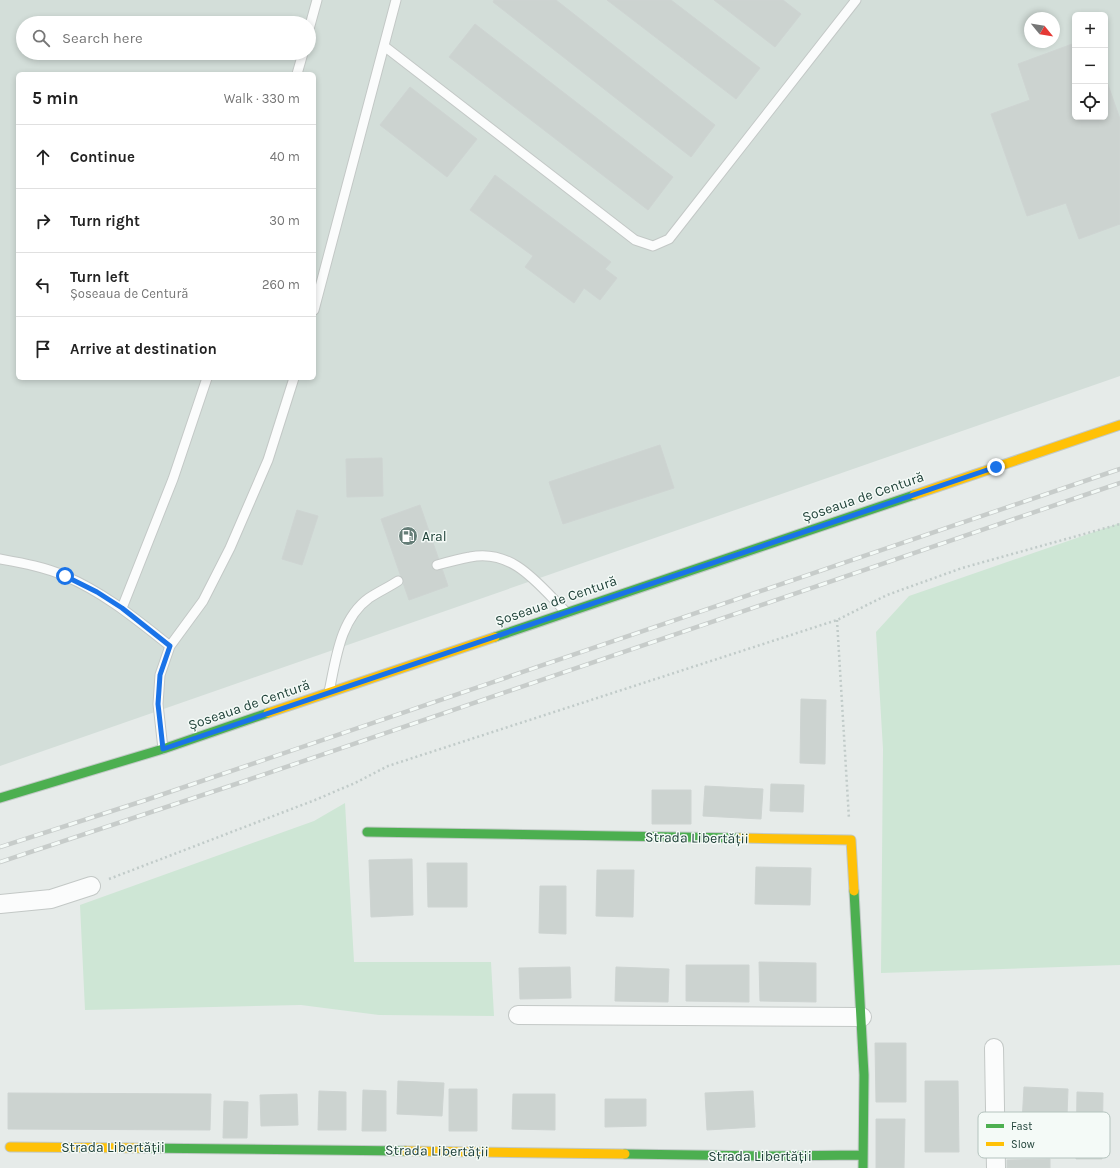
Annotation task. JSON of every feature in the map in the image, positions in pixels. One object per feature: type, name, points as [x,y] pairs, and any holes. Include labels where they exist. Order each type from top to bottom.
[{"type":"street","name":"Șoseaua de Centură","points":[[0,798],[163,749],[1120,425]]},
{"type":"street","name":"Strada Libertății","points":[[367,832],[851,840]]},
{"type":"street","points":[[851,840],[862,1017],[864,1075],[863,1168]]},
{"type":"street","points":[[0,904],[51,900],[91,886]]},
{"type":"street","points":[[518,1016],[862,1017]]},
{"type":"street","points":[[994,1048],[995,1112]]},
{"type":"street","name":"Strada Libertății","points":[[10,1147],[226,1148],[770,1156],[863,1155]]},
{"type":"street","points":[[996,1158],[996,1168]]},
{"type":"lane","points":[[313,16],[317,0]]},
{"type":"lane","points":[[316,302],[396,0]]},
{"type":"lane","points":[[384,46],[635,240],[653,246],[669,238],[856,0]]},
{"type":"lane","points":[[298,72],[301,60]]},
{"type":"lane","points":[[122,608],[173,479],[206,380]]},
{"type":"lane","points":[[163,749],[158,704],[160,675],[170,646],[203,601],[230,548],[268,460],[293,380]]},
{"type":"lane","points":[[437,565],[472,556],[503,558],[523,569],[566,612]]},
{"type":"lane","points":[[0,559],[30,565],[65,576],[97,592],[122,608],[170,646]]},
{"type":"lane","points":[[328,693],[339,646],[348,620],[368,599],[398,581]]},
{"type":"path","points":[[91,886],[315,800],[355,783],[388,766],[838,620],[887,595],[962,568],[1120,524]]},
{"type":"path","points":[[838,620],[851,840]]},
{"type":"shaded area","points":[[0,0],[1120,0],[1120,376],[0,766]]},
{"type":"green space","points":[[1120,523],[1120,965],[881,973],[883,749],[876,632],[909,596]]},
{"type":"green space","points":[[345,803],[354,962],[491,962],[494,1016],[379,1015],[301,1005],[85,1010],[80,905],[314,821]]},
{"type":"building","points":[[494,0],[556,0],[715,125],[691,157],[493,2]]},
{"type":"building","points":[[607,0],[671,0],[760,68],[736,99]]},
{"type":"building","points":[[714,0],[783,0],[801,14],[775,47]]},
{"type":"building","points":[[475,24],[673,177],[648,210],[449,57]]},
{"type":"building","points":[[1072,44],[1072,120],[1108,120],[1108,85],[1120,119],[1120,224],[1079,239],[1066,203],[1027,216],[991,114],[1030,100],[1018,64]]},
{"type":"building","points":[[410,87],[477,139],[447,177],[380,125]]},
{"type":"building","points":[[495,175],[611,262],[605,269],[617,278],[600,300],[584,288],[574,303],[525,267],[533,256],[470,210]]},
{"type":"building","points":[[660,445],[674,488],[563,524],[549,482]]},
{"type":"building","points":[[382,458],[383,496],[347,497],[346,459]]},
{"type":"building","name":"Aral","points":[[420,505],[448,586],[409,600],[381,519]]},
{"type":"building","points":[[297,510],[318,516],[302,565],[282,559]]},
{"type":"building","points":[[801,699],[826,700],[825,764],[800,763]]},
{"type":"building","points":[[771,784],[804,785],[803,812],[770,811]]},
{"type":"building","points":[[705,786],[763,789],[761,819],[703,816]]},
{"type":"building","points":[[652,790],[691,790],[691,824],[652,824]]},
{"type":"building","points":[[412,859],[413,915],[371,917],[369,860]]},
{"type":"building","points":[[427,863],[467,863],[467,907],[428,907]]},
{"type":"building","points":[[756,867],[811,868],[810,905],[755,904]]},
{"type":"building","points":[[597,870],[634,870],[633,917],[596,916]]},
{"type":"building","points":[[540,886],[566,886],[566,934],[539,933]]},
{"type":"building","points":[[759,962],[816,963],[816,1002],[760,1001]]},
{"type":"building","points":[[686,965],[749,965],[749,1002],[686,1001]]},
{"type":"building","points":[[570,967],[571,998],[520,999],[519,968]]},
{"type":"building","points":[[616,967],[669,969],[668,1002],[615,1001]]},
{"type":"building","points":[[875,1043],[906,1043],[906,1102],[876,1102]]},
{"type":"building","points":[[398,1081],[444,1083],[442,1116],[397,1114]]},
{"type":"building","points":[[925,1081],[958,1081],[959,1152],[925,1152]]},
{"type":"building","points":[[1024,1087],[1068,1089],[1067,1112],[1023,1112]]},
{"type":"building","points":[[449,1089],[477,1089],[477,1131],[449,1131]]},
{"type":"building","points":[[363,1090],[386,1091],[386,1131],[362,1131]]},
{"type":"building","points":[[319,1091],[346,1092],[346,1130],[318,1130]]},
{"type":"building","points":[[753,1091],[755,1127],[707,1130],[705,1093]]},
{"type":"building","points":[[1077,1092],[1103,1093],[1103,1112],[1077,1112]]},
{"type":"building","points":[[8,1093],[211,1094],[210,1130],[8,1129]]},
{"type":"building","points":[[297,1094],[298,1125],[261,1126],[260,1095]]},
{"type":"building","points":[[513,1094],[555,1094],[555,1130],[512,1129]]},
{"type":"building","points":[[605,1099],[646,1099],[646,1126],[605,1127]]},
{"type":"building","points":[[224,1101],[248,1102],[247,1138],[223,1138]]},
{"type":"building","points":[[876,1119],[905,1119],[904,1168],[876,1168]]},
{"type":"building","points":[[1076,1158],[1102,1158],[1102,1159]]},
{"type":"building","points":[[1050,1159],[1050,1168],[1007,1168],[1007,1160]]},
{"type":"railway","points":[[0,847],[143,801],[1120,469]]},
{"type":"railway","points":[[0,862],[242,782],[1120,483]]},
{"type":"traffic: fast","points":[[495,637],[914,495]]},
{"type":"traffic: fast","points":[[0,798],[163,749],[268,713]]},
{"type":"traffic: fast","points":[[367,832],[740,838]]},
{"type":"traffic: fast","points":[[854,891],[864,1075],[863,1168]]},
{"type":"traffic: fast","points":[[139,1148],[405,1151]]},
{"type":"traffic: fast","points":[[625,1154],[770,1156],[863,1155]]},
{"type":"traffic: slow","points":[[914,495],[1120,425]]},
{"type":"traffic: slow","points":[[268,713],[495,637]]},
{"type":"traffic: slow","points":[[740,838],[851,840],[854,891]]},
{"type":"traffic: slow","points":[[10,1147],[139,1148]]},
{"type":"traffic: slow","points":[[405,1151],[625,1154]]},
{"type":"place","name":"Aral","points":[[408,536]]},
{"type":"route","points":[[65,576],[97,592],[122,608],[170,646],[160,675],[158,704],[163,749],[996,467]]}]
